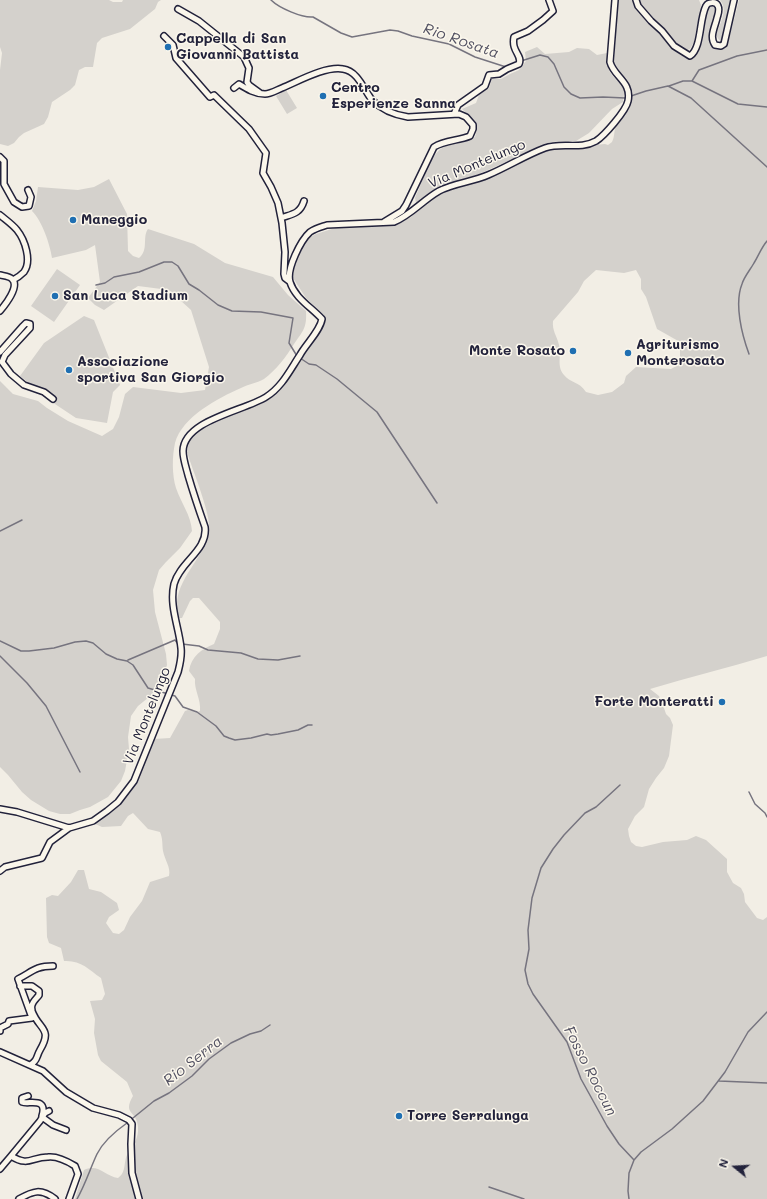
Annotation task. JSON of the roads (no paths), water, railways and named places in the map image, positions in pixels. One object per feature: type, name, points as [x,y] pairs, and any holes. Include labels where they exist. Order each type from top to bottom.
[{"type":"street","points":[[454,114],[458,106],[485,86],[489,75],[499,74],[519,64],[521,60],[513,45],[514,37],[528,32],[552,11],[549,0]]},
{"type":"street","name":"Via Montelungo","points":[[69,828],[93,821],[118,802],[134,781],[178,672],[182,658],[173,607],[174,585],[179,571],[191,559],[203,542],[206,532],[184,461],[183,450],[185,442],[202,424],[258,402],[276,389],[283,382],[308,342],[321,326],[322,319],[298,296],[290,281],[290,270],[297,250],[305,237],[318,227],[394,222],[403,218],[440,191],[486,176],[544,148],[558,146],[582,146],[597,140],[623,111],[628,102],[626,83],[612,68],[610,62],[615,0]]},
{"type":"street","points":[[636,0],[638,6],[674,46],[690,56],[694,53],[697,45],[700,22],[705,6],[710,3],[715,3],[719,11],[712,41],[715,45],[721,46],[724,44],[734,0]]},
{"type":"street","points":[[178,9],[199,21],[244,57],[250,68],[247,82],[261,94]]},
{"type":"street","points":[[164,36],[173,45],[176,58],[210,97],[214,95],[231,110],[254,135],[266,153],[263,173],[278,203],[284,239],[284,274],[285,278],[290,281]]},
{"type":"street","points":[[234,88],[239,84],[253,92],[266,94],[317,73],[343,69],[348,70],[355,75],[373,101],[386,110],[400,116],[408,117],[454,114],[469,119],[472,125],[472,133],[470,136],[450,140],[434,147],[429,154],[411,198],[402,211],[383,222]]},
{"type":"street","points":[[0,156],[4,161],[4,184],[16,204],[22,207],[29,206],[31,198],[28,190]]},
{"type":"street","points":[[281,218],[296,214],[302,208],[304,201]]},
{"type":"street","points":[[0,215],[17,230],[26,250],[27,261],[25,269],[21,275],[13,280]]},
{"type":"street","points":[[0,275],[13,280]]},
{"type":"street","points":[[0,311],[11,296],[14,286],[13,280]]},
{"type":"street","points":[[0,352],[22,326],[26,323],[30,324],[30,328],[5,355],[2,362],[11,374],[24,385],[44,392],[53,399]]},
{"type":"street","points":[[0,810],[17,812],[69,828]]},
{"type":"street","points":[[0,871],[5,867],[42,858],[50,842],[69,828]]},
{"type":"street","points":[[1,1030],[8,1024],[9,1021],[32,1018],[18,979],[33,969],[43,966],[53,966]]},
{"type":"street","points":[[20,986],[32,986],[39,990],[39,995],[32,1004],[31,1008],[35,1019],[46,1035],[45,1041],[36,1061],[30,1065]]},
{"type":"street","points":[[0,1052],[43,1071],[66,1092],[93,1108],[119,1115],[127,1118],[131,1122],[132,1173],[139,1199]]},
{"type":"street","points":[[28,1096],[22,1098],[22,1102],[36,1102],[40,1104],[43,1109],[42,1117]]},
{"type":"street","points":[[0,1169],[46,1112],[49,1111]]},
{"type":"street","points":[[42,1117],[53,1125],[66,1130]]},
{"type":"street","points":[[11,1156],[18,1160],[28,1162],[47,1157],[54,1157],[75,1166],[78,1174],[69,1199]]},
{"type":"street","points":[[19,1199],[29,1193],[38,1191],[45,1192],[55,1199]]},
{"type":"waterway","name":"Rio Rosata","points":[[271,0],[285,9],[303,16],[313,17],[341,33],[352,37],[390,30],[398,31],[412,36],[449,44],[475,57],[506,67],[508,66]]},
{"type":"waterway","points":[[692,81],[699,70],[737,56],[767,50]]},
{"type":"waterway","name":"Rio Rosata","points":[[521,61],[540,55],[548,57],[554,64],[564,87],[571,94],[580,98],[625,98],[668,86],[691,98],[767,167]]},
{"type":"waterway","points":[[669,86],[683,81],[692,81],[738,104],[767,107]]},
{"type":"waterway","points":[[749,354],[740,319],[740,292],[744,279],[767,241]]},
{"type":"waterway","points":[[96,285],[105,283],[114,277],[139,272],[164,262],[172,262],[178,266],[189,284],[218,305],[232,311],[261,312],[293,318],[289,343],[297,356]]},
{"type":"waterway","points":[[300,358],[309,364],[316,365],[337,379],[377,412],[437,503]]},
{"type":"waterway","points":[[0,531],[22,520]]},
{"type":"waterway","points":[[128,660],[175,640],[178,644]]},
{"type":"waterway","points":[[0,641],[21,651],[54,648],[75,642],[86,641],[93,643],[106,654],[117,659],[127,661],[133,665],[148,688],[175,696],[183,707],[197,712],[216,726],[224,736],[235,740],[267,734],[278,734],[298,730],[308,725],[312,725]]},
{"type":"waterway","points":[[182,644],[199,646],[208,650],[241,653],[258,659],[278,660],[300,656]]},
{"type":"waterway","points":[[0,656],[27,683],[46,706],[80,772]]},
{"type":"waterway","name":"Fosso Roccun","points":[[620,785],[596,807],[585,813],[564,835],[541,868],[532,898],[528,930],[529,949],[525,970],[528,984],[533,994],[567,1042],[581,1079],[607,1126],[619,1144],[634,1160]]},
{"type":"waterway","points":[[749,792],[755,804],[765,813],[767,817]]},
{"type":"waterway","points":[[629,1199],[629,1173],[634,1160],[641,1152],[672,1129],[703,1101],[725,1072],[748,1032],[767,1012]]},
{"type":"waterway","name":"Rio Serra","points":[[133,1118],[154,1101],[169,1093],[192,1076],[209,1059],[231,1043],[250,1034],[261,1031],[270,1025]]},
{"type":"waterway","points":[[719,1081],[767,1083]]},
{"type":"waterway","name":"Rio Serra","points":[[77,1199],[94,1160],[103,1145],[127,1123]]},
{"type":"waterway","points":[[489,1187],[524,1199]]},
{"type":"place","name":"Cappella di San Giovanni Battista","points":[[168,47]]},
{"type":"place","name":"Centro Esperienze Sanna","points":[[323,96]]},
{"type":"place","name":"Maneggio","points":[[73,220]]},
{"type":"place","name":"San Luca Stadium","points":[[55,296]]},
{"type":"place","name":"Monte Rosato","points":[[573,351]]},
{"type":"place","name":"Agriturismo Monterosato","points":[[628,353]]},
{"type":"place","name":"Associazione sportiva San Giorgio","points":[[69,370]]},
{"type":"place","name":"Forte Monteratti","points":[[722,702]]},
{"type":"place","name":"Torre Serralunga","points":[[399,1116]]}]
